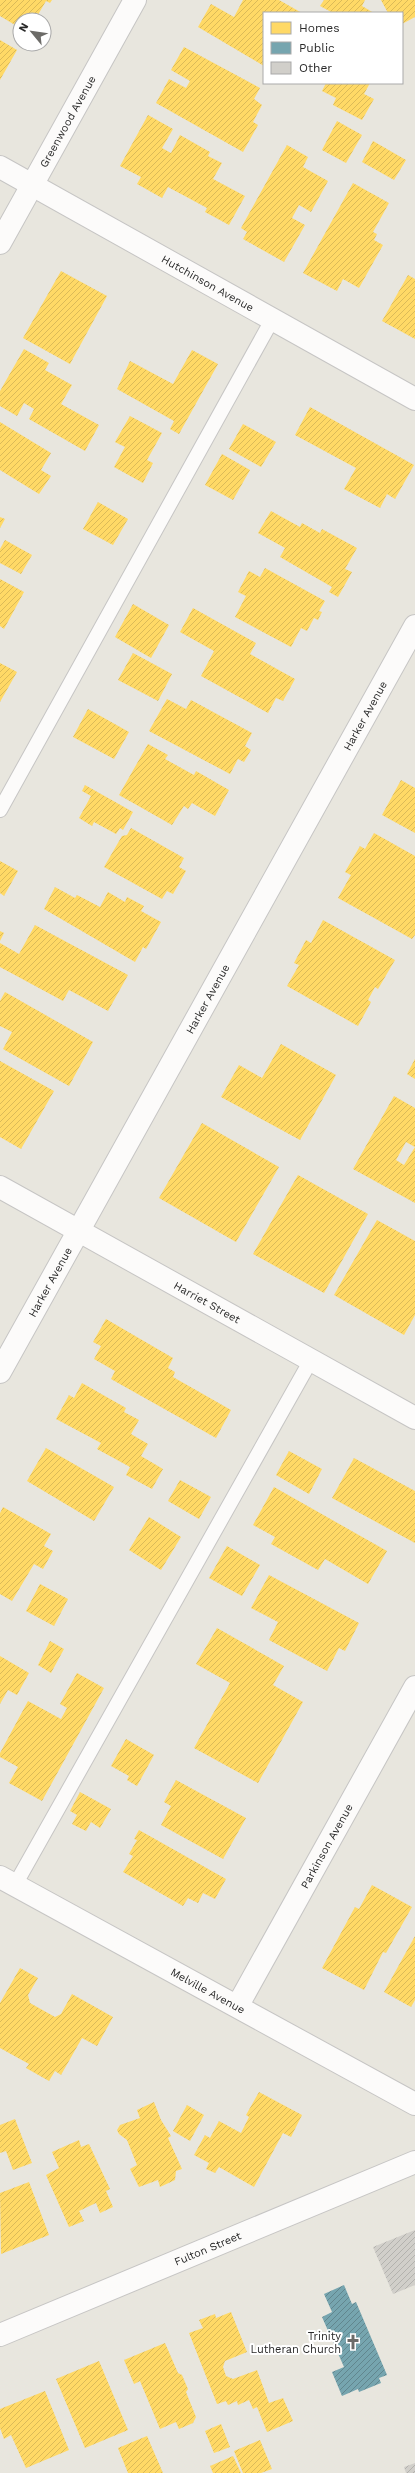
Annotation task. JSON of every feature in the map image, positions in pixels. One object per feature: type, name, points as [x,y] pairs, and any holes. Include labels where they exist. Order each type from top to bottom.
[{"type":"street","name":"Greenwood Avenue","points":[[0,243],[135,0]]},
{"type":"street","name":"Hutchinson Avenue","points":[[0,167],[415,399]]},
{"type":"street","name":"Harker Avenue","points":[[0,1372],[415,626]]},
{"type":"street","name":"Harriet Street","points":[[0,1187],[415,1418]]},
{"type":"street","name":"Parkinson Avenue","points":[[238,2005],[415,1687]]},
{"type":"street","name":"Melville Avenue","points":[[5,1885],[238,2005],[415,2104]]},
{"type":"street","name":"Fulton Street","points":[[0,2335],[415,2162]]},
{"type":"lane","points":[[0,810],[272,320]]},
{"type":"lane","points":[[5,1885],[311,1360]]},
{"type":"building: Homes","points":[[0,0],[52,0],[50,3],[46,1],[40,12],[12,12],[12,23],[0,16]]},
{"type":"building: Homes","points":[[243,0],[279,0],[300,12],[263,12],[263,65],[198,27],[211,4],[234,17]]},
{"type":"building: Homes","points":[[324,0],[365,0],[362,6],[372,12],[331,12],[320,6]]},
{"type":"building: Homes","points":[[381,0],[415,0],[415,17],[403,23],[403,12],[387,12]]},
{"type":"building: Homes","points":[[0,40],[12,47],[12,52],[16,52],[0,80]]},
{"type":"building: Homes","points":[[184,47],[260,88],[254,99],[262,105],[253,122],[258,125],[243,152],[156,103],[169,79],[186,88],[190,81],[171,70]]},
{"type":"building: Homes","points":[[326,84],[369,84],[364,94],[374,99],[362,120],[333,105],[336,98],[322,91]]},
{"type":"building: Homes","points":[[148,115],[173,129],[162,148],[171,153],[180,135],[210,152],[208,156],[222,163],[213,179],[245,196],[229,225],[205,212],[207,208],[168,187],[162,198],[137,184],[141,177],[120,166]]},
{"type":"building: Homes","points":[[337,121],[362,135],[346,163],[322,150]]},
{"type":"building: Homes","points":[[373,141],[406,160],[394,180],[362,162]]},
{"type":"building: Homes","points":[[287,145],[308,157],[303,167],[328,181],[311,212],[299,205],[292,218],[305,225],[284,262],[243,239],[247,232],[241,228]]},
{"type":"building: Homes","points":[[353,183],[389,203],[373,232],[377,234],[374,240],[383,245],[359,288],[343,279],[337,291],[303,273]]},
{"type":"building: Homes","points":[[61,271],[107,296],[70,364],[23,338]]},
{"type":"building: Homes","points":[[408,275],[415,279],[415,339],[382,321]]},
{"type":"building: Homes","points":[[24,349],[49,363],[45,370],[72,385],[61,404],[99,425],[85,451],[29,419],[34,409],[24,403],[17,416],[0,406],[0,391]]},
{"type":"building: Homes","points":[[192,350],[218,364],[179,434],[170,429],[174,421],[117,389],[130,361],[173,384]]},
{"type":"building: Homes","points":[[310,407],[414,465],[395,499],[387,494],[380,508],[344,489],[356,468],[295,435]]},
{"type":"building: Homes","points":[[130,416],[162,433],[147,460],[153,463],[143,483],[114,467],[125,447],[115,442]]},
{"type":"building: Homes","points":[[0,422],[51,453],[41,470],[51,476],[39,494],[0,470]]},
{"type":"building: Homes","points":[[243,424],[276,442],[261,467],[229,449]]},
{"type":"building: Homes","points":[[222,454],[250,470],[233,500],[205,485]]},
{"type":"building: Homes","points":[[98,502],[128,519],[113,545],[83,529]]},
{"type":"building: Homes","points":[[271,511],[300,527],[302,523],[320,533],[322,529],[357,548],[345,569],[352,572],[338,597],[329,592],[332,587],[280,557],[285,548],[258,533]]},
{"type":"building: Homes","points":[[0,517],[5,519],[0,528]]},
{"type":"building: Homes","points":[[5,540],[32,555],[21,574],[0,563],[0,549]]},
{"type":"building: Homes","points":[[265,568],[325,601],[319,611],[322,612],[318,620],[314,618],[307,631],[301,628],[291,647],[235,617],[246,596],[238,592],[249,571],[260,577]]},
{"type":"building: Homes","points":[[0,579],[24,592],[4,629],[0,626]]},
{"type":"building: Homes","points":[[133,604],[169,625],[151,658],[115,637]]},
{"type":"building: Homes","points":[[193,608],[256,643],[250,654],[295,679],[283,701],[276,698],[268,713],[201,676],[214,651],[180,632]]},
{"type":"building: Homes","points":[[133,653],[172,674],[158,701],[118,680]]},
{"type":"building: Homes","points":[[0,663],[17,672],[0,702]]},
{"type":"building: Homes","points":[[167,699],[186,709],[191,700],[252,733],[245,746],[251,750],[244,762],[238,759],[230,774],[149,731]]},
{"type":"building: Homes","points":[[88,709],[129,732],[114,759],[73,737]]},
{"type":"building: Homes","points":[[148,744],[168,755],[165,759],[194,775],[196,771],[229,790],[215,816],[192,803],[188,809],[184,806],[172,825],[119,795]]},
{"type":"building: Homes","points":[[401,780],[415,788],[415,833],[382,815]]},
{"type":"building: Homes","points":[[85,785],[133,812],[123,830],[120,828],[116,834],[94,822],[92,826],[79,818],[91,796],[82,791]]},
{"type":"building: Homes","points":[[131,828],[184,858],[179,867],[186,871],[173,894],[167,891],[162,899],[104,867],[122,836],[127,835]]},
{"type":"building: Homes","points":[[374,833],[415,856],[415,935],[412,939],[338,898],[351,875],[345,872],[360,846],[365,849]]},
{"type":"building: Homes","points":[[0,861],[18,871],[4,896],[0,893]]},
{"type":"building: Homes","points":[[55,887],[75,898],[77,895],[100,907],[108,892],[125,902],[127,897],[144,906],[141,911],[161,922],[146,949],[143,947],[135,962],[44,909]]},
{"type":"building: Homes","points":[[323,920],[395,960],[378,989],[375,987],[368,1000],[371,1002],[358,1026],[287,986],[299,965],[294,963],[306,940],[311,943]]},
{"type":"building: Homes","points":[[35,925],[128,975],[108,1011],[69,990],[63,1001],[0,967],[0,943],[19,954]]},
{"type":"building: Homes","points":[[0,931],[4,933],[0,941]]},
{"type":"building: Homes","points":[[5,992],[93,1042],[69,1086],[3,1049],[12,1032],[0,1026],[0,1001]]},
{"type":"building: Homes","points":[[281,1044],[336,1075],[300,1140],[221,1097],[239,1065],[262,1078]]},
{"type":"building: Homes","points":[[415,1059],[415,1079],[407,1074]]},
{"type":"building: Homes","points":[[0,1061],[54,1091],[21,1149],[0,1137]]},
{"type":"building: Homes","points":[[394,1096],[415,1108],[415,1147],[415,1203],[353,1169]],"holes":[[[406,1142],[415,1147],[404,1165],[396,1160]]]},
{"type":"building: Homes","points":[[202,1123],[279,1167],[236,1242],[159,1198]]},
{"type":"building: Homes","points":[[298,1175],[368,1214],[324,1293],[253,1254]]},
{"type":"building: Homes","points":[[377,1220],[415,1241],[415,1315],[404,1335],[334,1295]]},
{"type":"building: Homes","points":[[106,1319],[173,1358],[168,1368],[175,1372],[173,1377],[231,1410],[216,1438],[111,1379],[115,1371],[94,1359],[101,1346],[93,1342]]},
{"type":"building: Homes","points":[[82,1383],[126,1408],[124,1412],[139,1420],[131,1434],[148,1444],[141,1456],[163,1469],[152,1489],[126,1475],[130,1467],[97,1449],[101,1443],[56,1419],[69,1395],[74,1398]]},
{"type":"building: Homes","points":[[46,1448],[114,1487],[94,1521],[27,1481]]},
{"type":"building: Homes","points":[[289,1451],[322,1469],[309,1494],[276,1475]]},
{"type":"building: Homes","points":[[354,1458],[415,1491],[415,1543],[332,1498]]},
{"type":"building: Homes","points":[[180,1480],[211,1497],[199,1519],[168,1501]]},
{"type":"building: Homes","points":[[274,1487],[387,1551],[368,1584],[325,1559],[318,1570],[271,1544],[275,1537],[253,1525]]},
{"type":"building: Homes","points":[[3,1507],[51,1534],[44,1546],[53,1551],[43,1569],[34,1564],[12,1601],[0,1594],[0,1513]]},
{"type":"building: Homes","points":[[149,1517],[181,1537],[161,1570],[129,1550]]},
{"type":"building: Homes","points":[[227,1546],[260,1565],[242,1596],[209,1578]]},
{"type":"building: Homes","points":[[269,1575],[359,1623],[345,1651],[339,1648],[327,1671],[269,1640],[278,1622],[251,1608]]},
{"type":"building: Homes","points":[[40,1584],[68,1599],[54,1626],[26,1611]]},
{"type":"building: Homes","points":[[217,1628],[284,1666],[273,1685],[303,1702],[258,1783],[194,1748],[230,1683],[196,1664]]},
{"type":"building: Homes","points":[[50,1641],[64,1649],[51,1673],[38,1665]]},
{"type":"building: Homes","points":[[0,1656],[29,1673],[17,1695],[8,1690],[0,1704]]},
{"type":"building: Homes","points":[[77,1673],[104,1688],[42,1801],[9,1783],[18,1767],[0,1757],[0,1753],[28,1701],[61,1719],[67,1708],[60,1704]]},
{"type":"building: Homes","points":[[126,1739],[154,1755],[137,1786],[127,1780],[129,1776],[111,1766]]},
{"type":"building: Homes","points":[[176,1780],[246,1818],[223,1859],[161,1825],[171,1806],[164,1802]]},
{"type":"building: Homes","points":[[80,1792],[111,1809],[100,1828],[91,1822],[86,1831],[72,1824],[77,1815],[70,1811]]},
{"type":"building: Homes","points":[[139,1830],[226,1879],[215,1899],[203,1893],[198,1903],[188,1898],[183,1906],[123,1872],[133,1856],[129,1854],[137,1840],[134,1839]]},
{"type":"building: Homes","points":[[372,1885],[412,1907],[386,1953],[383,1952],[364,1990],[322,1968],[355,1907],[359,1909]]},
{"type":"building: Homes","points":[[415,1936],[415,2000],[411,2007],[384,1992]]},
{"type":"building: Homes","points":[[20,1968],[38,1978],[28,1995],[30,2003],[55,2017],[61,2014],[72,1994],[113,2017],[97,2046],[82,2038],[61,2075],[55,2071],[49,2081],[26,2068],[29,2064],[0,2048],[0,2003]]},
{"type":"building: Homes","points":[[259,2092],[302,2115],[291,2137],[283,2133],[254,2187],[219,2167],[215,2173],[206,2169],[209,2163],[194,2155],[205,2135],[210,2138],[219,2121],[241,2133],[249,2117],[246,2115]]},
{"type":"building: Homes","points":[[154,2102],[161,2120],[171,2136],[168,2138],[182,2169],[176,2171],[175,2180],[160,2187],[158,2180],[139,2187],[130,2169],[137,2165],[127,2140],[119,2134],[117,2130],[120,2125],[140,2118],[137,2110]]},
{"type":"building: Homes","points":[[187,2105],[204,2115],[190,2141],[173,2131]]},
{"type":"building: Homes","points":[[15,2119],[32,2163],[13,2170],[6,2151],[0,2153],[0,2125]]},
{"type":"building: Homes","points":[[79,2140],[81,2147],[89,2144],[110,2189],[106,2191],[113,2207],[100,2213],[96,2203],[79,2211],[84,2221],[69,2227],[46,2175],[59,2168],[52,2152]]},
{"type":"building: Homes","points":[[29,2182],[49,2235],[1,2254],[0,2193]]},
{"type":"building: Homes","points":[[231,2312],[247,2352],[225,2361],[223,2367],[226,2376],[233,2379],[257,2370],[269,2403],[283,2398],[293,2421],[267,2432],[257,2407],[253,2409],[249,2400],[238,2405],[237,2401],[228,2405],[226,2401],[217,2404],[189,2333],[203,2328],[199,2320],[215,2314],[216,2318]]},
{"type":"building: Homes","points":[[165,2343],[178,2373],[182,2375],[188,2389],[186,2392],[196,2417],[193,2423],[179,2429],[176,2422],[160,2429],[140,2381],[134,2384],[124,2360]]},
{"type":"building: Homes","points":[[99,2361],[128,2430],[85,2448],[56,2379]]},
{"type":"building: Homes","points":[[45,2391],[69,2450],[26,2468],[11,2435],[4,2439],[0,2428],[0,2409]]},
{"type":"building: Homes","points":[[221,2424],[230,2447],[214,2453],[205,2431]]},
{"type":"building: Homes","points":[[147,2436],[163,2473],[128,2473],[118,2448]]},
{"type":"building: Homes","points":[[260,2440],[272,2469],[261,2473],[243,2473],[234,2451]]},
{"type":"building: Homes","points":[[233,2456],[241,2473],[213,2473],[210,2466]]},
{"type":"building: Public","name":"Trinity Lutheran Church","points":[[344,2285],[352,2304],[356,2302],[387,2375],[379,2378],[381,2383],[359,2392],[358,2389],[342,2396],[332,2372],[344,2367],[322,2317],[332,2312],[324,2294]]},
{"type":"building: Other","points":[[415,2230],[415,2285],[393,2294],[373,2247]]},
{"type":"building: Other","points":[[415,2463],[415,2473],[406,2473],[404,2467]]},
{"type":"place","name":"Trinity Lutheran Church","points":[[353,2342]]}]
